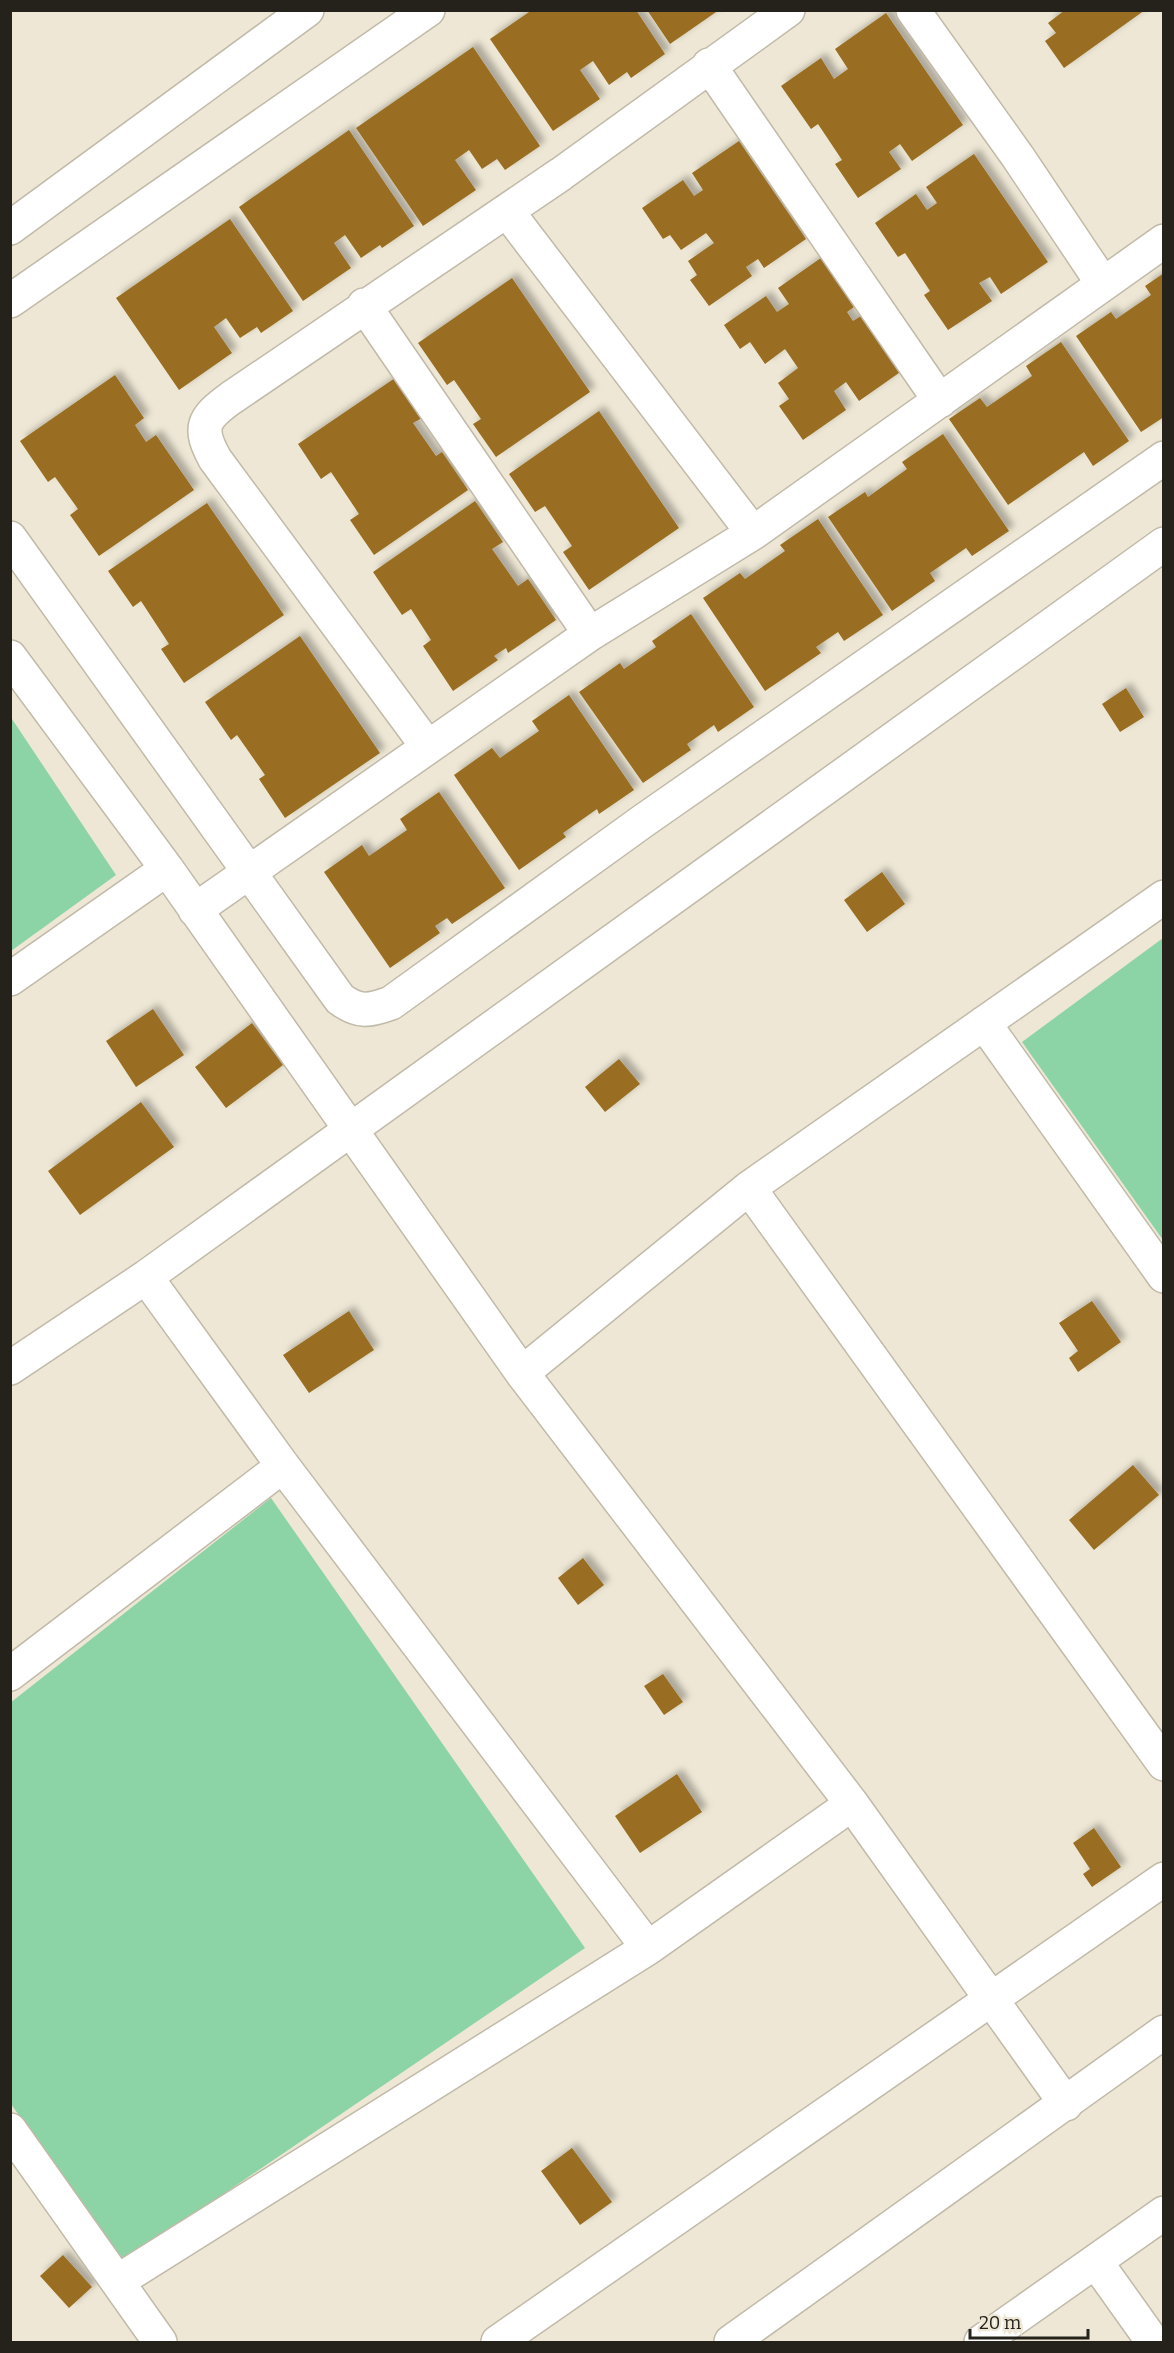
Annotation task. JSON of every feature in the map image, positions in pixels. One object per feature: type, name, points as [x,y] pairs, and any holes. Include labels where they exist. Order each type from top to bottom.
[{"type":"street","points":[[10,228],[307,10]]},
{"type":"street","points":[[10,301],[428,10]]},
{"type":"street","points":[[427,746],[215,459],[205,441],[204,424],[213,411],[364,305],[561,174],[710,64],[788,10]]},
{"type":"street","points":[[913,10],[1018,157],[1103,284]]},
{"type":"street","points":[[710,64],[939,401]]},
{"type":"street","points":[[507,211],[753,533]]},
{"type":"street","points":[[195,910],[590,634],[753,533],[1164,241]]},
{"type":"street","points":[[364,305],[590,634]]},
{"type":"street","points":[[10,538],[340,999],[354,1009],[369,1011],[391,1003],[643,821],[1164,458]]},
{"type":"street","points":[[10,1368],[146,1277],[1164,544]]},
{"type":"street","points":[[10,657],[167,869],[522,1373],[852,1804],[1066,2104]]},
{"type":"street","points":[[10,979],[167,869]]},
{"type":"street","points":[[522,1373],[749,1188],[1164,897]]},
{"type":"street","points":[[984,1023],[1164,1276]]},
{"type":"street","points":[[749,1188],[1164,1764]]},
{"type":"street","points":[[146,1277],[283,1466],[648,1948]]},
{"type":"street","points":[[10,1674],[283,1466]]},
{"type":"street","points":[[118,2281],[648,1948],[852,1804]]},
{"type":"street","points":[[498,2343],[1164,1879]]},
{"type":"street","points":[[731,2343],[1164,2032]]},
{"type":"street","points":[[10,2130],[160,2343]]},
{"type":"street","points":[[981,2343],[1164,2213]]},
{"type":"street","points":[[1096,2262],[1153,2343]]},
{"type":"green space","points":[[10,716],[116,875],[11,951],[10,951]]},
{"type":"green space","points":[[1163,938],[1163,1240],[1022,1042]]},
{"type":"green space","points":[[271,1498],[585,1948],[122,2263],[11,2104],[10,1703]]},
{"type":"building","points":[[532,10],[636,10],[665,54],[631,78],[627,72],[609,85],[593,61],[580,70],[600,99],[553,131],[490,39]]},
{"type":"building","points":[[647,10],[719,10],[670,44]]},
{"type":"building","points":[[1065,10],[1145,10],[1064,68],[1045,41],[1056,33],[1048,23]]},
{"type":"building","points":[[886,13],[963,125],[912,161],[900,144],[889,152],[901,169],[858,198],[835,164],[842,160],[818,124],[811,129],[781,86],[821,58],[834,79],[848,69],[835,49]]},
{"type":"building","points":[[473,47],[540,146],[505,170],[497,159],[482,169],[469,150],[455,160],[476,190],[423,226],[356,128]]},
{"type":"building","points":[[349,130],[414,226],[382,248],[380,245],[361,258],[345,235],[334,243],[351,268],[303,301],[239,207]]},
{"type":"building","points":[[739,141],[806,239],[764,268],[758,259],[746,267],[752,276],[709,306],[690,280],[697,275],[688,261],[714,243],[706,233],[681,250],[670,235],[663,239],[642,208],[683,180],[694,196],[703,190],[692,173]]},
{"type":"building","points":[[974,154],[1048,262],[1001,294],[990,277],[979,283],[992,301],[948,330],[924,295],[930,291],[905,253],[898,257],[875,223],[916,194],[927,210],[937,203],[926,187]]},
{"type":"building","points":[[230,219],[293,311],[261,333],[257,327],[240,338],[226,318],[214,327],[232,353],[179,390],[116,298]]},
{"type":"building","points":[[828,253],[852,288],[845,293],[854,307],[847,312],[853,321],[861,316],[874,335],[881,330],[906,368],[859,401],[846,382],[834,391],[846,410],[803,440],[779,406],[789,399],[778,383],[798,368],[785,349],[765,364],[750,342],[740,349],[724,325],[766,296],[777,312],[789,304],[778,288]]},
{"type":"building","points":[[1164,273],[1164,417],[1141,432],[1076,336],[1111,312],[1116,319],[1151,295],[1145,286]]},
{"type":"building","points":[[512,278],[590,392],[496,457],[473,424],[481,419],[454,380],[447,385],[418,343]]},
{"type":"building","points":[[1061,342],[1129,441],[1093,466],[1084,452],[1008,505],[949,419],[980,398],[987,407],[1032,376],[1026,366]]},
{"type":"building","points":[[115,375],[144,418],[135,425],[146,442],[156,435],[194,490],[99,556],[70,515],[78,509],[55,477],[48,482],[20,441]]},
{"type":"building","points":[[395,378],[422,418],[413,423],[436,456],[442,452],[468,490],[374,555],[350,520],[359,514],[331,472],[321,479],[298,444]]},
{"type":"building","points":[[599,411],[679,528],[589,590],[563,552],[572,546],[545,506],[535,512],[509,474]]},
{"type":"building","points":[[943,434],[1009,531],[972,556],[966,548],[930,573],[935,581],[892,611],[828,517],[865,492],[868,497],[907,469],[902,462]]},
{"type":"building","points":[[475,501],[503,542],[492,549],[518,586],[528,579],[556,620],[508,653],[506,648],[494,656],[498,660],[453,691],[423,646],[431,640],[411,609],[402,615],[373,572]]},
{"type":"building","points":[[207,503],[284,615],[184,683],[161,649],[169,644],[141,601],[133,607],[108,571]]},
{"type":"building","points":[[818,519],[883,615],[844,641],[838,632],[816,647],[821,653],[765,691],[703,598],[740,573],[745,579],[785,551],[780,545]]},
{"type":"building","points":[[691,614],[754,707],[718,732],[714,725],[687,744],[691,750],[643,783],[579,692],[620,663],[624,669],[656,647],[652,641]]},
{"type":"building","points":[[300,636],[380,753],[285,818],[259,779],[265,775],[237,735],[231,740],[205,702]]},
{"type":"building","points":[[1126,688],[1144,717],[1120,732],[1102,704]]},
{"type":"building","points":[[569,695],[634,790],[599,814],[597,809],[563,833],[566,837],[519,870],[454,775],[492,748],[500,758],[539,731],[532,721]]},
{"type":"building","points":[[439,792],[505,888],[452,924],[447,918],[435,926],[440,933],[390,968],[324,872],[362,845],[369,856],[407,830],[400,819]]},
{"type":"building","points":[[882,872],[905,904],[867,932],[844,900]]},
{"type":"building","points":[[153,1009],[184,1055],[136,1087],[106,1041]]},
{"type":"building","points":[[252,1023],[283,1065],[226,1108],[195,1067]]},
{"type":"building","points":[[619,1059],[640,1084],[605,1112],[585,1087]]},
{"type":"building","points":[[141,1102],[174,1147],[80,1215],[48,1171]]},
{"type":"building","points":[[1092,1301],[1121,1342],[1078,1372],[1069,1358],[1078,1351],[1059,1323]]},
{"type":"building","points":[[349,1311],[374,1350],[309,1393],[283,1355]]},
{"type":"building","points":[[1133,1465],[1159,1495],[1094,1550],[1069,1520]]},
{"type":"building","points":[[583,1558],[604,1585],[578,1605],[558,1578]]},
{"type":"building","points":[[663,1674],[683,1702],[664,1715],[644,1686]]},
{"type":"building","points":[[677,1774],[702,1812],[640,1853],[615,1816]]},
{"type":"building","points":[[1094,1828],[1121,1867],[1092,1887],[1083,1874],[1090,1869],[1073,1843]]},
{"type":"building","points":[[572,2148],[612,2202],[580,2225],[541,2171]]},
{"type":"building","points":[[63,2255],[92,2287],[69,2308],[40,2276]]}]
